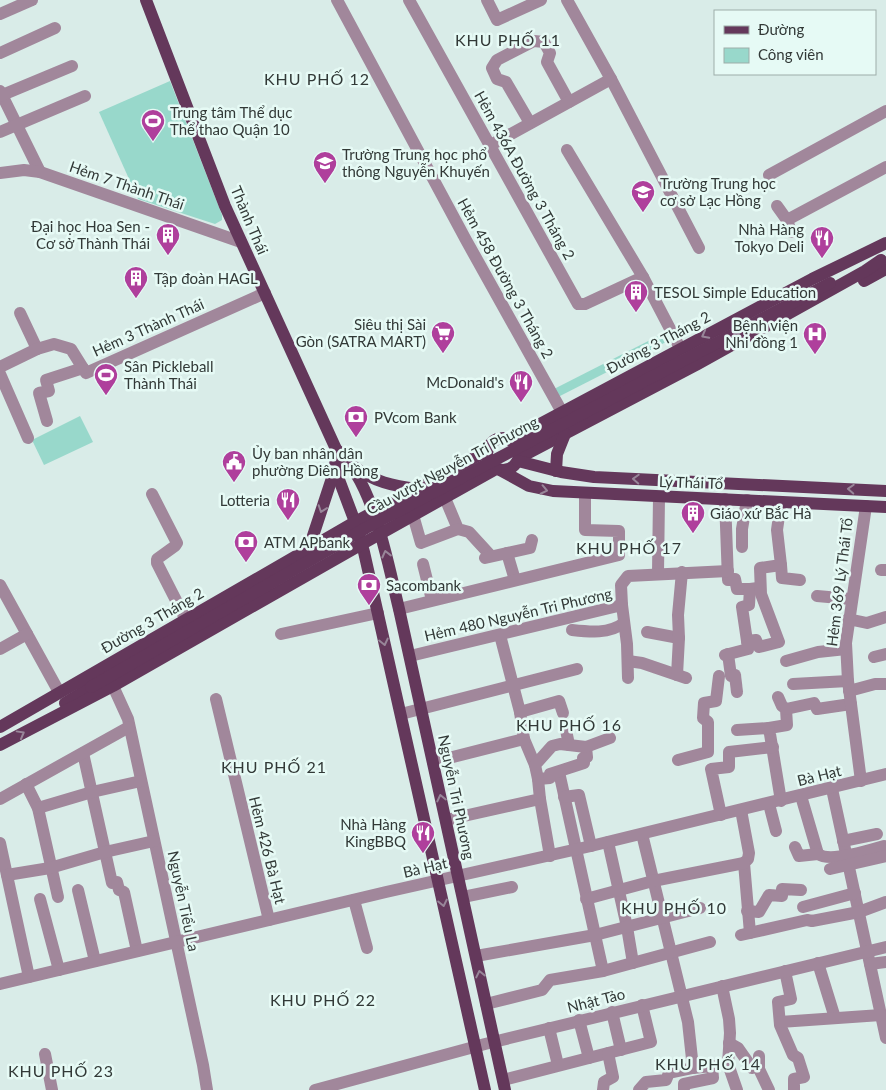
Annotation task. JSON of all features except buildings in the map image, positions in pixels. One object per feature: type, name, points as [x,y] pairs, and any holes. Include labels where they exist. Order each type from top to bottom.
[{"type":"main road","name":"Thành Thái","points":[[146,0],[241,242],[336,449],[351,464],[360,480],[372,512]]},
{"type":"main road","name":"Đường 3 Tháng 2","points":[[510,440],[678,344],[857,256],[883,256]]},
{"type":"main road","name":"Cầu vượt Nguyễn Tri Phương","points":[[77,695],[366,528],[847,273],[883,256]]},
{"type":"main road","points":[[0,745],[202,639],[291,589],[342,555],[413,515],[498,470],[510,469],[520,458],[563,439],[738,346],[865,272],[883,256]]},
{"type":"main road","points":[[498,470],[488,462],[487,451],[490,444],[495,440],[505,438],[510,440],[518,447],[520,458]]},
{"type":"main road","points":[[556,471],[557,454],[563,439]]},
{"type":"main road","name":"Thành Thái","points":[[336,449],[336,469],[356,522]]},
{"type":"main road","name":"Đường 3 Tháng 2","points":[[35,708],[57,688],[115,655],[239,585],[287,562],[372,512],[487,451]]},
{"type":"main road","name":"Lý Thái Tổ","points":[[520,458],[556,471],[594,477],[886,491]]},
{"type":"main road","points":[[351,464],[368,477],[381,483],[418,489]]},
{"type":"main road","points":[[309,548],[336,469]]},
{"type":"main road","name":"Lý Thái Tổ","points":[[498,470],[518,481],[542,490],[585,494],[886,507]]},
{"type":"main road","points":[[777,486],[779,502]]},
{"type":"main road","name":"Nguyễn Tri Phương","points":[[372,512],[380,533],[410,656],[504,1085]]},
{"type":"main road","points":[[356,522],[485,1090]]},
{"type":"main road","name":"Đường 3 Tháng 2","points":[[0,727],[35,708],[77,695]]},
{"type":"main road","points":[[42,722],[57,708],[77,695]]},
{"type":"street","points":[[0,14],[32,0]]},
{"type":"street","name":"Hẻm 458 Đường 3 Tháng 2","points":[[337,0],[466,240],[562,412]]},
{"type":"street","name":"Hẻm 436A Đường 3 Tháng 2","points":[[409,0],[578,304],[585,304],[642,277]]},
{"type":"street","points":[[487,0],[497,20],[541,0]]},
{"type":"street","points":[[567,0],[611,79],[699,248]]},
{"type":"street","points":[[0,53],[55,28]]},
{"type":"street","points":[[530,124],[506,82],[497,80],[492,68],[497,60],[534,41],[544,42],[550,53],[547,62],[569,102]]},
{"type":"street","points":[[40,172],[1,94],[72,66]]},
{"type":"street","points":[[489,146],[611,79]]},
{"type":"street","points":[[0,132],[85,96]]},
{"type":"street","points":[[769,175],[886,111]]},
{"type":"street","points":[[567,150],[642,277],[678,344]]},
{"type":"street","points":[[777,206],[789,226],[886,167]]},
{"type":"street","name":"Hẻm 7 Thành Thái","points":[[0,173],[24,170],[40,172],[241,242]]},
{"type":"street","name":"Hẻm 3 Thành Thái","points":[[1,366],[38,349],[54,344],[71,349],[86,373],[265,293]]},
{"type":"street","points":[[20,313],[38,349]]},
{"type":"street","points":[[1,366],[28,438]]},
{"type":"street","points":[[47,420],[39,393],[49,391],[46,380],[83,368]]},
{"type":"street","points":[[152,494],[177,543],[157,558],[156,563],[184,616]]},
{"type":"street","points":[[399,609],[619,555],[619,531],[585,530],[585,494]]},
{"type":"street","points":[[658,573],[659,497]]},
{"type":"street","points":[[445,498],[458,529]]},
{"type":"street","points":[[725,499],[728,580],[735,579],[737,589],[755,589],[761,594],[779,642],[759,647],[756,640],[747,641]]},
{"type":"street","points":[[742,547],[742,529],[747,500]]},
{"type":"street","points":[[779,502],[777,530],[782,578],[800,580]]},
{"type":"street","name":"Hẻm 369 Lý Thái Tổ","points":[[861,781],[846,649],[848,620],[866,506]]},
{"type":"street","points":[[413,515],[422,543],[458,529],[469,532],[487,558],[530,548],[532,540]]},
{"type":"street","points":[[507,553],[515,580]]},
{"type":"street","points":[[423,564],[432,600]]},
{"type":"street","points":[[736,692],[728,676],[726,655],[748,649],[742,607],[749,605],[760,568],[781,566]]},
{"type":"street","points":[[622,605],[621,585],[628,576],[728,571]]},
{"type":"street","points":[[628,661],[642,663],[682,677],[678,615],[682,572]]},
{"type":"street","points":[[0,585],[57,688]]},
{"type":"street","points":[[817,596],[851,599]]},
{"type":"street","name":"Hẻm 480 Nguyễn Tri Phương","points":[[410,656],[622,605],[628,678]]},
{"type":"street","points":[[281,634],[378,613]]},
{"type":"street","points":[[848,620],[867,622],[886,618]]},
{"type":"street","points":[[572,630],[588,632],[615,630],[624,623]]},
{"type":"street","points":[[647,632],[679,638]]},
{"type":"street","points":[[0,649],[27,634]]},
{"type":"street","points":[[500,635],[520,712],[524,739],[538,779],[550,856]]},
{"type":"street","points":[[786,661],[818,652],[846,649]]},
{"type":"street","points":[[401,714],[577,669]]},
{"type":"street","points":[[678,760],[708,752],[708,722],[703,718],[704,703],[716,701],[728,676]]},
{"type":"street","points":[[793,684],[850,692]]},
{"type":"street","points":[[786,709],[814,703],[817,709],[850,692],[875,684],[886,684]]},
{"type":"street","name":"Nguyễn Tiểu La","points":[[113,686],[128,723],[207,1090]]},
{"type":"street","points":[[737,730],[787,725],[786,709],[782,706],[778,697]]},
{"type":"street","name":"Hẻm 426 Bà Hạt","points":[[216,699],[269,920]]},
{"type":"street","points":[[520,712],[559,701],[563,713]]},
{"type":"street","points":[[0,799],[83,753],[128,723]]},
{"type":"street","points":[[770,728],[776,831]]},
{"type":"street","points":[[566,730],[569,745]]},
{"type":"street","points":[[534,765],[552,746],[586,747],[610,738]]},
{"type":"street","points":[[433,762],[524,739]]},
{"type":"street","points":[[538,779],[550,778],[550,774],[584,763],[583,758],[587,758],[586,747]]},
{"type":"street","points":[[721,815],[711,769],[729,767],[729,752],[772,748]]},
{"type":"street","points":[[83,753],[105,852],[114,882],[119,890],[124,892],[138,951]]},
{"type":"street","points":[[564,770],[564,797],[603,971]]},
{"type":"street","name":"Bà Hạt","points":[[0,984],[886,776]]},
{"type":"street","points":[[38,808],[92,792],[141,781]]},
{"type":"street","points":[[26,784],[38,808],[58,897]]},
{"type":"street","points":[[832,788],[886,1038]]},
{"type":"street","points":[[564,797],[579,795],[591,846]]},
{"type":"street","points":[[801,796],[818,854],[822,858],[848,860],[886,854]]},
{"type":"street","points":[[446,820],[540,799]]},
{"type":"street","points":[[586,899],[653,881],[744,863],[748,859],[749,853],[741,810]]},
{"type":"street","points":[[642,834],[688,1022],[693,1068]]},
{"type":"street","points":[[844,841],[877,834]]},
{"type":"street","points":[[7,875],[50,868],[105,852],[154,841]]},
{"type":"street","points":[[608,842],[633,963]]},
{"type":"street","points":[[0,843],[29,977]]},
{"type":"street","points":[[795,847],[799,856],[818,854]]},
{"type":"street","points":[[830,869],[848,860]]},
{"type":"street","points":[[744,863],[748,911],[746,934],[803,921],[859,912],[886,902]]},
{"type":"street","points":[[463,897],[512,887]]},
{"type":"street","points":[[748,911],[758,912],[769,895],[782,896],[782,889],[801,887],[803,921]]},
{"type":"street","points":[[78,890],[96,961]]},
{"type":"street","points":[[803,907],[855,893]]},
{"type":"street","points":[[40,899],[59,970]]},
{"type":"street","points":[[354,900],[367,948]]},
{"type":"street","points":[[476,956],[595,936],[700,908]]},
{"type":"street","points":[[486,1004],[542,990],[550,980],[603,971],[710,942]]},
{"type":"street","name":"Nhật Tảo","points":[[315,1090],[494,1041],[886,947]]},
{"type":"street","points":[[870,964],[886,962]]},
{"type":"street","points":[[818,963],[835,1018]]},
{"type":"street","points":[[785,971],[791,999],[778,1002],[780,1022],[793,1055],[798,1058],[804,1077],[794,1079],[794,1090]]},
{"type":"street","points":[[722,986],[729,1019],[728,1064],[737,1090]]},
{"type":"street","points":[[504,1085],[558,1065],[651,1042],[642,1005]]},
{"type":"street","points":[[612,1012],[621,1050]]},
{"type":"street","points":[[780,1022],[835,1018],[883,1019]]},
{"type":"street","points":[[579,1020],[589,1058]]},
{"type":"street","points":[[549,1028],[558,1065]]},
{"type":"street","points":[[729,1044],[738,1048],[752,1068],[759,1061],[769,1090]]},
{"type":"street","points":[[603,1090],[604,1082],[613,1077],[608,1053]]},
{"type":"street","points":[[45,1054],[52,1090]]},
{"type":"street","points":[[639,1090],[646,1082],[666,1080],[669,1073],[712,1066],[713,1078],[684,1087]]},
{"type":"green space","name":"Trung tâm Thể dục Thể thao Quận 10","points":[[170,81],[222,215],[222,220],[215,224],[138,199],[99,112]]},
{"type":"green space","points":[[666,332],[670,340],[558,397],[554,389]]},
{"type":"green space","points":[[80,416],[93,442],[44,465],[32,440]]},
{"type":"place","name":"Trung tâm Thể dục Thể thao Quận 10","points":[[153,142]]},
{"type":"place","name":"Trường Trung học phổ thông Nguyễn Khuyến","points":[[325,184]]},
{"type":"place","name":"Trường Trung học cơ sở Lạc Hồng","points":[[643,213]]},
{"type":"place","name":"Đại học Hoa Sen - Cơ sở Thành Thái","points":[[168,256]]},
{"type":"place","name":"Nhà Hàng Tokyo Deli","points":[[822,259]]},
{"type":"place","name":"Tập đoàn HAGL","points":[[136,299]]},
{"type":"place","name":"TESOL Simple Education","points":[[636,313]]},
{"type":"place","name":"Siêu thị Sài Gòn (SATRA MART)","points":[[443,354]]},
{"type":"place","name":"Bệnh viện Nhi đồng 1","points":[[815,355]]},
{"type":"place","name":"Sân Pickleball Thành Thái","points":[[106,396]]},
{"type":"place","name":"McDonald's","points":[[521,403]]},
{"type":"place","name":"PVcom Bank","points":[[356,438]]},
{"type":"place","name":"Ủy ban nhân dân phường Diên Hồng","points":[[234,483]]},
{"type":"place","name":"Lotteria","points":[[288,521]]},
{"type":"place","name":"Giáo xứ Bắc Hà","points":[[693,534]]},
{"type":"place","name":"ATM APbank","points":[[246,563]]},
{"type":"place","name":"Sacombank","points":[[369,606]]},
{"type":"place","name":"Nhà Hàng KingBBQ","points":[[423,854]]},
{"type":"district","name":"KHU PHỐ 11","points":[[508,39]]},
{"type":"district","name":"KHU PHỐ 12","points":[[317,78]]},
{"type":"district","name":"KHU PHỐ 17","points":[[629,547]]},
{"type":"district","name":"KHU PHỐ 16","points":[[569,724]]},
{"type":"district","name":"KHU PHỐ 21","points":[[274,766]]},
{"type":"district","name":"KHU PHỐ 10","points":[[674,907]]},
{"type":"district","name":"KHU PHỐ 22","points":[[323,999]]},
{"type":"district","name":"KHU PHỐ 14","points":[[708,1063]]},
{"type":"district","name":"KHU PHỐ 23","points":[[61,1070]]}]
